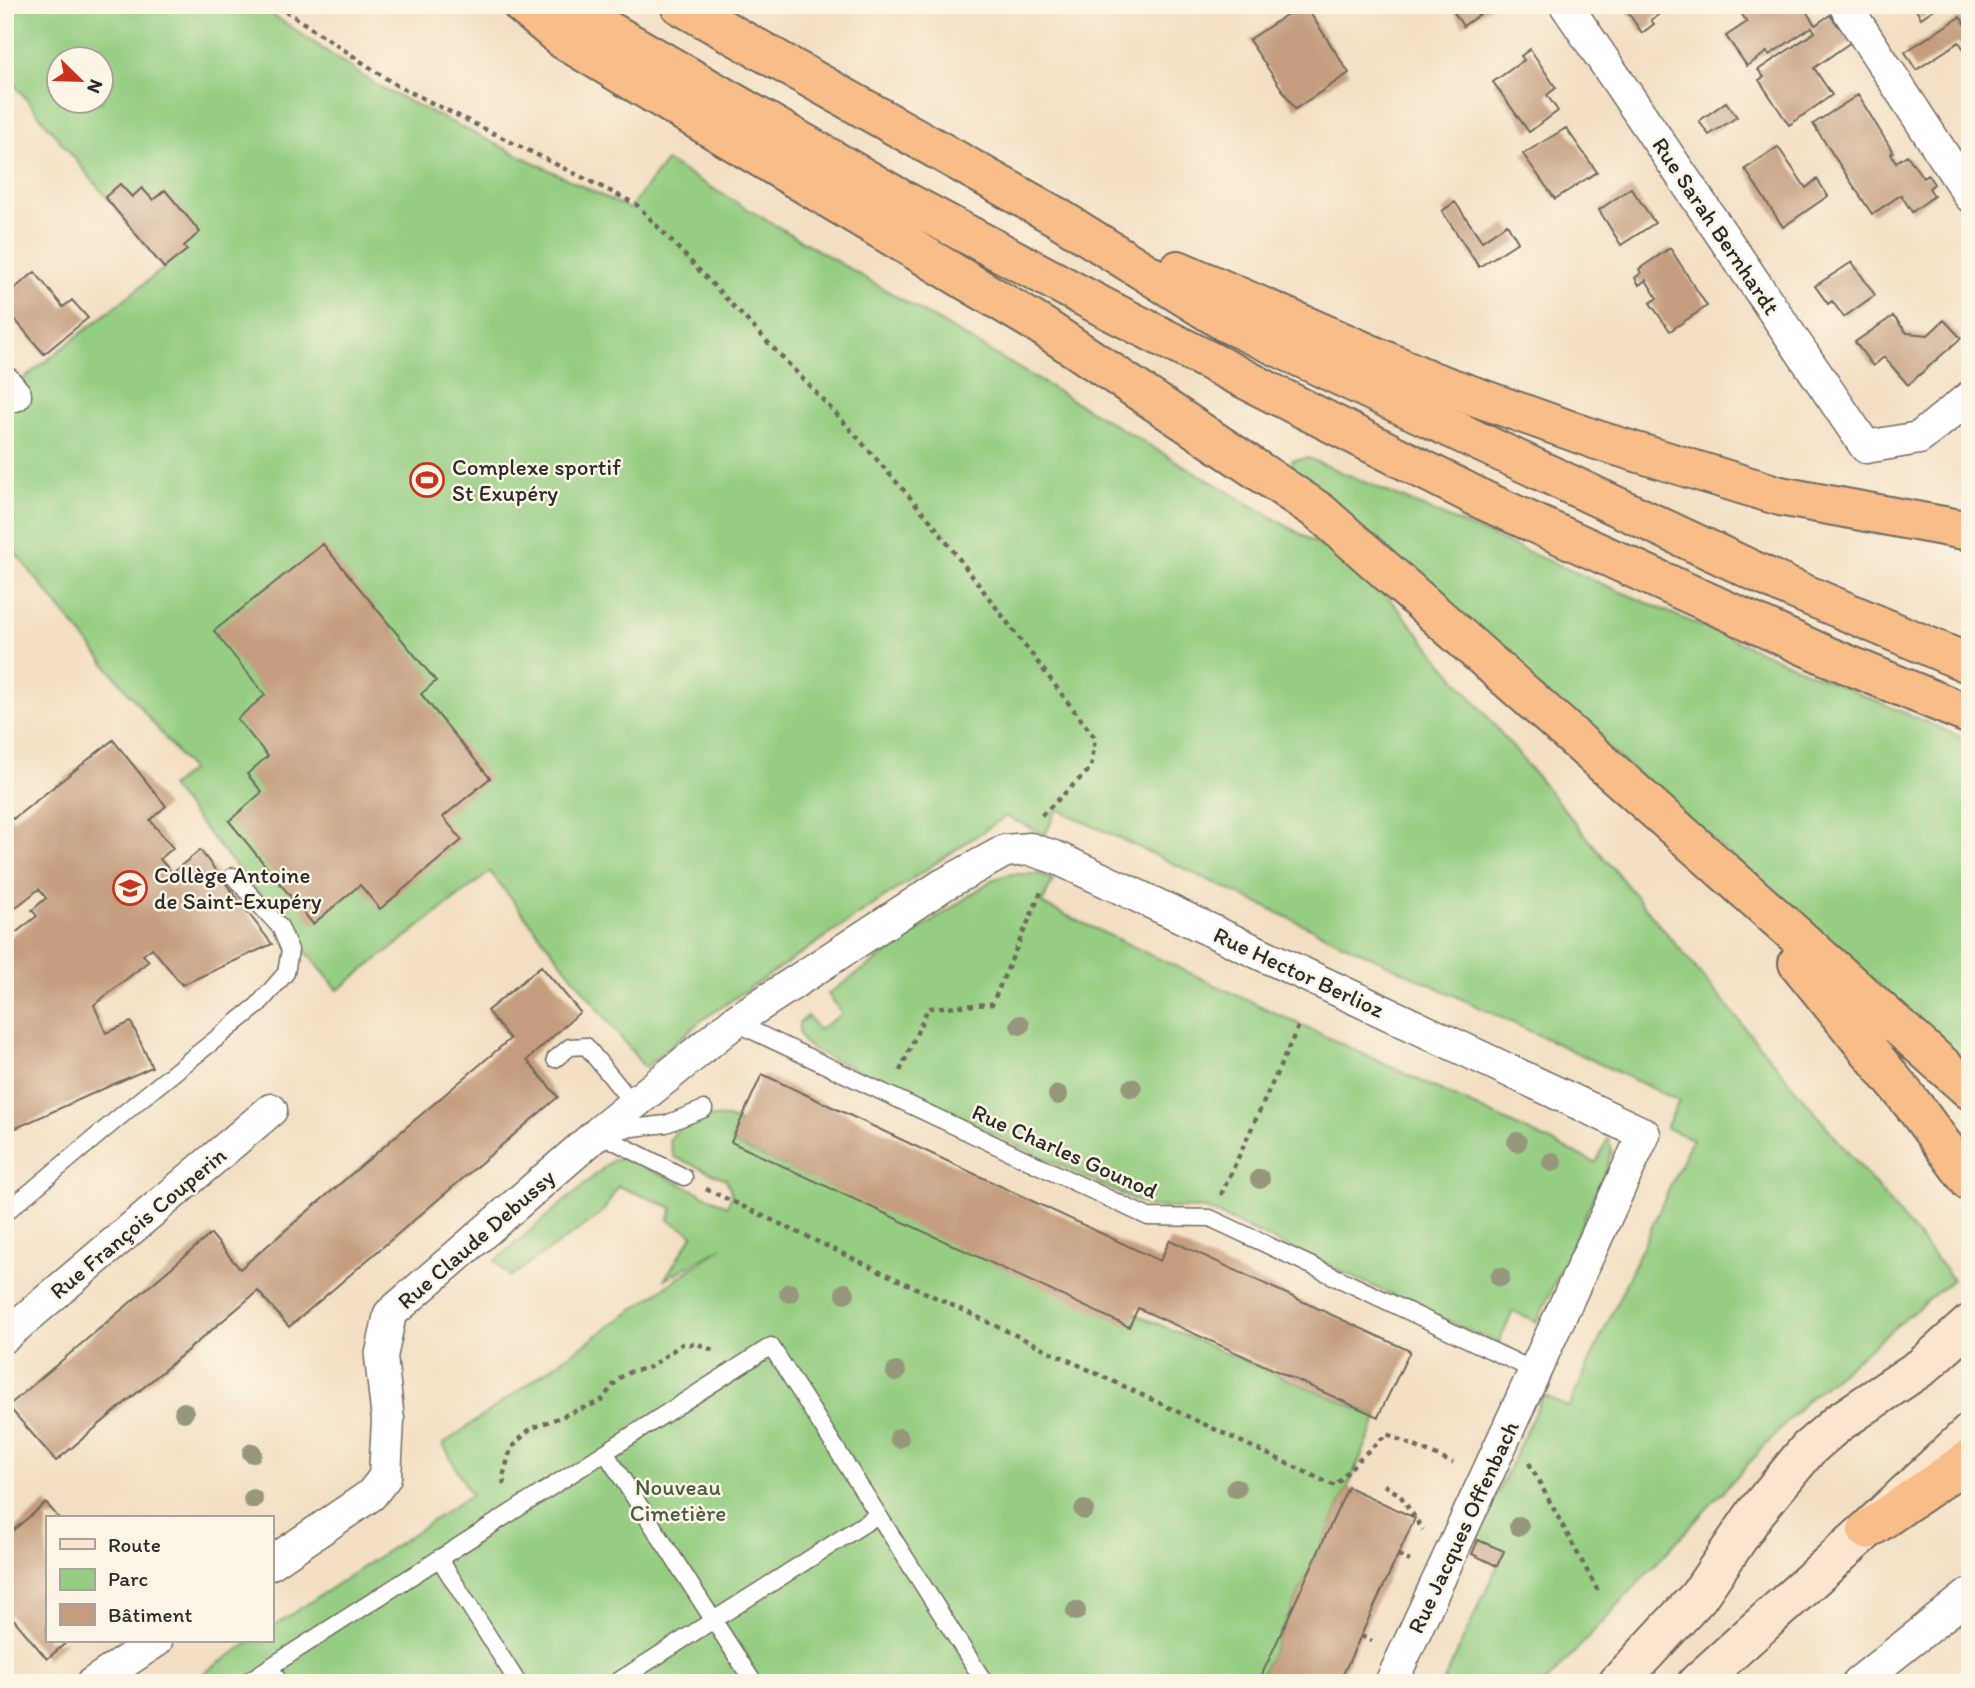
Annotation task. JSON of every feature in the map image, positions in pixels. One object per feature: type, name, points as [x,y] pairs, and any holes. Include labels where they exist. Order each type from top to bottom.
[{"type":"highway","points":[[522,5],[565,40],[1042,326],[1320,512],[1970,1090]]},
{"type":"highway","points":[[564,5],[899,198],[1103,306],[1485,501],[1814,650],[1970,715]]},
{"type":"highway","points":[[680,5],[1057,217],[1225,323],[1786,586],[1970,664]]},
{"type":"highway","points":[[1057,217],[1432,381],[1597,440],[1780,496],[1970,531]]},
{"type":"highway","points":[[1726,874],[1914,1105],[1970,1182]]},
{"type":"highway","points":[[1867,1530],[1970,1459]]},
{"type":"street","name":"Rue Sarah Bernhardt","points":[[1566,5],[1866,447],[1919,438],[1970,397]]},
{"type":"street","points":[[1846,5],[1970,196]]},
{"type":"street","name":"Rue Hector Berlioz","points":[[1005,851],[1030,849],[1057,858],[1644,1134],[1535,1371]]},
{"type":"street","points":[[734,1022],[943,885],[1005,851]]},
{"type":"street","name":"Rue Claude Debussy","points":[[273,1562],[371,1495],[385,1477],[388,1420],[381,1357],[390,1314],[598,1133],[734,1022]]},
{"type":"street","name":"Rue François Couperin","points":[[5,1336],[271,1110]]},
{"type":"street","points":[[1618,1683],[1698,1597],[1756,1512],[1808,1449],[1838,1423],[1923,1366],[1970,1324]]},
{"type":"street","name":"Rue Jacques Offenbach","points":[[1391,1683],[1535,1371]]},
{"type":"street","points":[[1697,1683],[1970,1433]]},
{"type":"street","points":[[1858,1683],[1970,1594]]},
{"type":"street","points":[[93,1683],[154,1642]]},
{"type":"lane","points":[[5,1213],[257,1006],[286,973],[290,950],[280,928],[233,876]]},
{"type":"lane","name":"Rue Charles Gounod","points":[[734,1022],[1148,1217],[1210,1218],[1535,1371]]},
{"type":"lane","points":[[555,1059],[570,1046],[586,1046],[634,1105]]},
{"type":"lane","points":[[598,1133],[666,1124],[704,1109]]},
{"type":"lane","points":[[598,1133],[684,1177]]},
{"type":"lane","points":[[245,1683],[771,1346],[985,1683]]},
{"type":"lane","points":[[605,1452],[754,1683]]},
{"type":"lane","points":[[615,1683],[878,1516]]},
{"type":"lane","points":[[439,1558],[518,1683]]},
{"type":"lane","points":[[270,1667],[280,1683]]},
{"type":"path","points":[[276,5],[396,85],[636,204],[842,419],[920,509],[1094,738],[1091,768],[1005,851]]},
{"type":"path","points":[[889,1095],[928,1008],[992,1004],[1057,858]]},
{"type":"path","points":[[1210,1218],[1299,1025]]},
{"type":"path","points":[[684,1177],[733,1203],[1335,1486],[1357,1461],[1387,1434],[1455,1464]]},
{"type":"path","points":[[514,1510],[506,1495],[503,1477],[511,1448],[530,1429],[601,1401],[618,1379],[650,1367],[682,1344],[698,1344],[713,1350],[733,1371]]},
{"type":"path","points":[[1509,1426],[1599,1593]]},
{"type":"path","points":[[1384,1485],[1400,1494],[1426,1535]]},
{"type":"path","points":[[1398,1555],[1413,1562],[1417,1554]]},
{"type":"path","points":[[1360,1636],[1375,1643],[1371,1653]]},
{"type":"green space","name":"Complexe sportif St Exupéry","points":[[5,5],[258,5],[381,88],[629,209],[666,161],[1370,575],[1953,1279],[1807,1400],[1546,1683],[1443,1683],[1504,1552],[1476,1539],[1543,1395],[1569,1407],[1692,1139],[1666,1128],[1679,1101],[1057,809],[1045,835],[1006,816],[702,1020],[645,1068],[490,872],[338,990],[170,787],[191,770],[5,540],[5,419],[8,417],[6,407],[9,397],[22,380],[164,268],[5,73]]},
{"type":"green space","points":[[1308,458],[1970,741],[1970,1064],[1294,474],[1292,460]]},
{"type":"green space","points":[[1010,874],[1040,874],[1053,879],[1042,904],[1596,1163],[1608,1138],[1612,1150],[1607,1168],[1537,1322],[1513,1311],[1498,1344],[1206,1209],[1149,1207],[811,1049],[803,1041],[799,1023],[808,1016],[818,1030],[842,1014],[828,994],[992,880]]},
{"type":"green space","name":"Nouveau Cimetière","points":[[708,1117],[728,1118],[740,1123],[731,1142],[754,1153],[1378,1417],[1258,1683],[189,1683],[250,1642],[273,1642],[273,1627],[471,1495],[443,1444],[722,1247],[664,1280],[693,1234],[668,1220],[673,1208],[618,1186],[604,1210],[593,1220],[510,1277],[495,1261],[614,1159],[626,1158],[727,1206],[732,1194],[726,1179],[674,1157],[669,1140],[685,1122]]},
{"type":"building","points":[[1301,5],[1305,5],[1349,73],[1295,109],[1249,40]]},
{"type":"building","points":[[1449,5],[1493,5],[1463,26]]},
{"type":"building","points":[[1623,5],[1672,5],[1651,20],[1654,24],[1642,33]]},
{"type":"building","points":[[1736,5],[1802,5],[1815,25],[1830,15],[1851,42],[1814,68],[1832,95],[1789,125],[1759,80],[1764,77],[1758,70],[1815,32],[1812,27],[1747,66],[1726,36],[1747,22]]},
{"type":"building","points":[[1913,5],[1940,5],[1921,18]]},
{"type":"building","points":[[1960,17],[1970,31],[1970,58],[1959,42],[1916,70],[1905,52]]},
{"type":"building","points":[[1530,49],[1556,88],[1547,95],[1558,111],[1529,132],[1493,82],[1524,60],[1521,56]]},
{"type":"building","points":[[1858,95],[1893,152],[1891,154],[1896,162],[1907,155],[1923,178],[1928,175],[1934,184],[1929,188],[1934,196],[1912,212],[1901,195],[1872,214],[1813,124]]},
{"type":"building","points":[[1726,102],[1737,117],[1709,135],[1699,121]]},
{"type":"building","points":[[1566,128],[1597,172],[1555,199],[1523,154]]},
{"type":"building","points":[[1778,147],[1806,188],[1817,179],[1828,196],[1783,227],[1745,169]]},
{"type":"building","points":[[120,184],[132,197],[142,188],[153,200],[165,190],[200,232],[184,246],[187,250],[164,268],[105,197]]},
{"type":"building","points":[[1631,188],[1655,223],[1621,245],[1599,210]]},
{"type":"building","points":[[1455,202],[1482,241],[1507,224],[1518,242],[1479,267],[1442,211]]},
{"type":"building","points":[[1670,248],[1707,306],[1670,331],[1650,303],[1657,298],[1646,280],[1639,285],[1635,278],[1641,273],[1639,269]]},
{"type":"building","points":[[1852,262],[1875,295],[1844,317],[1832,301],[1828,304],[1815,286]]},
{"type":"building","points":[[35,272],[63,307],[72,300],[88,318],[44,354],[5,308],[5,296]]},
{"type":"building","points":[[1893,316],[1907,333],[1928,335],[1944,320],[1961,338],[1908,385],[1884,357],[1873,366],[1855,342]]},
{"type":"building","points":[[323,544],[436,681],[421,694],[490,778],[443,817],[462,840],[380,909],[360,885],[313,924],[229,821],[262,792],[247,774],[268,756],[237,719],[265,695],[214,631]]},
{"type":"building","points":[[113,740],[166,806],[150,820],[173,848],[160,859],[172,873],[200,850],[272,944],[182,985],[152,948],[143,955],[149,961],[94,1005],[106,1033],[131,1022],[152,1067],[5,1133],[5,941],[37,916],[32,910],[46,898],[39,889],[5,916],[5,809],[13,819]]},
{"type":"building","points":[[541,966],[580,1012],[527,1060],[558,1097],[289,1327],[258,1291],[56,1461],[8,1406],[211,1234],[240,1269],[510,1039],[487,1011]]},
{"type":"building","points":[[762,1074],[1160,1261],[1170,1240],[1410,1351],[1378,1417],[1138,1308],[1129,1327],[731,1142]]},
{"type":"building","points":[[1348,1487],[1415,1518],[1339,1683],[1258,1683]]},
{"type":"building","points":[[46,1503],[57,1516],[46,1516],[46,1642],[67,1642],[47,1659],[5,1609],[5,1537]]},
{"type":"building","points":[[1478,1540],[1504,1551],[1497,1566],[1472,1554]]},
{"type":"building","points":[[1932,1675],[1952,1683],[1929,1683]]},
{"type":"place","name":"Complexe sportif St Exupéry","points":[[427,480]]},
{"type":"place","name":"Collège Antoine de Saint-Exupéry","points":[[130,888]]}]
